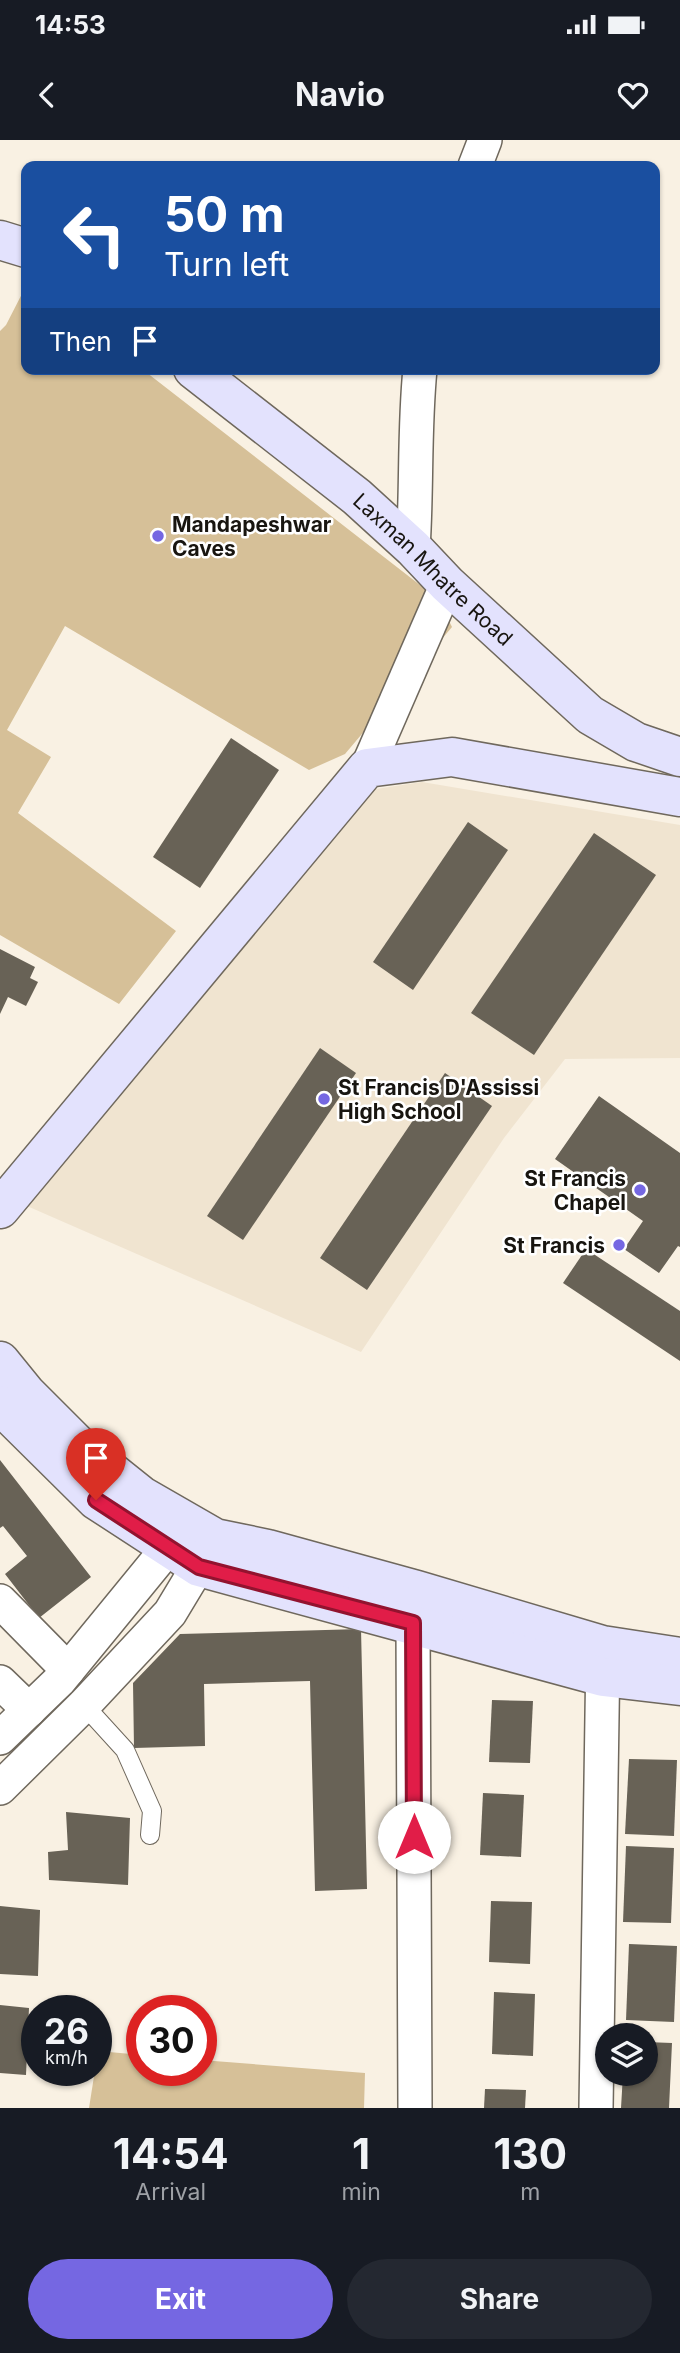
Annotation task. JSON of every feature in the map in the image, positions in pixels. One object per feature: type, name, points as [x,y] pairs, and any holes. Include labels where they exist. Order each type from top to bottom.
[{"type":"street","points":[[477,161],[485,140]]},
{"type":"street","points":[[0,240],[21,246]]},
{"type":"street","name":"Laxman Mhatre Road","points":[[201,375],[357,497],[590,715],[636,742],[680,757]]},
{"type":"street","points":[[413,548],[418,375]]},
{"type":"street","points":[[0,1209],[367,768],[447,584]]},
{"type":"street","points":[[367,768],[452,757],[680,797]]},
{"type":"street","points":[[0,1361],[26,1393],[77,1444],[142,1496],[193,1544]]},
{"type":"street","points":[[0,1406],[96,1500],[193,1544],[603,1661],[680,1686]]},
{"type":"street","points":[[15,1724],[193,1544]]},
{"type":"street","points":[[0,1788],[84,1705],[170,1613],[193,1544]]},
{"type":"street","points":[[0,1601],[68,1670]]},
{"type":"street","points":[[415,1607],[415,2108]]},
{"type":"street","points":[[603,1661],[680,1657]]},
{"type":"street","points":[[596,2108],[603,1661]]},
{"type":"street","points":[[0,1682],[15,1724],[38,1750]]},
{"type":"lane","points":[[84,1705],[125,1750],[152,1811],[150,1835]]},
{"type":"shaded area","points":[[21,296],[21,375],[150,375],[438,599],[452,627],[345,754],[309,770],[65,626],[7,730],[51,757],[18,813],[176,931],[119,1004],[0,935],[0,331]]},
{"type":"shaded area","name":"St Francis D'Assissi High School","points":[[422,782],[680,825],[680,1058],[565,1059],[504,1138],[361,1352],[27,1206],[363,791]]},
{"type":"shaded area","points":[[112,2052],[126,2054],[126,2086],[217,2086],[217,2061],[365,2073],[364,2108],[89,2108],[92,2086],[112,2086]]},
{"type":"building","points":[[231,738],[279,770],[200,888],[153,857]]},
{"type":"building","points":[[468,822],[508,850],[413,990],[373,962]]},
{"type":"building","points":[[594,833],[656,875],[534,1055],[471,1013]]},
{"type":"building","points":[[0,949],[35,967],[30,978],[38,982],[26,1006],[8,997],[0,1014]]},
{"type":"building","points":[[320,1048],[356,1073],[243,1240],[207,1216]]},
{"type":"building","points":[[445,1073],[492,1106],[367,1290],[320,1258]]},
{"type":"building","name":"St Francis Chapel","points":[[599,1096],[680,1153],[680,1247],[678,1246],[659,1273],[624,1249],[643,1221],[555,1159]]},
{"type":"building","points":[[586,1249],[680,1311],[680,1361],[563,1283]]},
{"type":"building","points":[[0,1460],[91,1577],[39,1618],[5,1574],[27,1556],[3,1526],[0,1528]]},
{"type":"building","points":[[361,1629],[367,1889],[315,1891],[310,1681],[204,1684],[205,1746],[134,1748],[133,1683],[180,1634]]},
{"type":"building","points":[[492,1700],[533,1701],[530,1763],[489,1762]]},
{"type":"building","points":[[629,1759],[677,1760],[674,1836],[625,1834]]},
{"type":"building","points":[[483,1793],[524,1795],[521,1857],[480,1855]]},
{"type":"building","points":[[66,1812],[130,1818],[128,1885],[49,1880],[48,1852],[68,1850]]},
{"type":"building","points":[[626,1846],[674,1848],[671,1923],[623,1922]]},
{"type":"building","points":[[491,1901],[532,1902],[530,1964],[489,1962]]},
{"type":"building","points":[[0,1906],[40,1910],[38,1976],[0,1974]]},
{"type":"building","points":[[629,1944],[677,1946],[674,2022],[626,2020]]},
{"type":"building","points":[[494,1992],[535,1994],[533,2056],[492,2054]]},
{"type":"building","points":[[0,2005],[21,2007],[21,2075],[0,2073]]},
{"type":"building","points":[[658,2042],[672,2043],[669,2108],[621,2108],[622,2086],[658,2086]]},
{"type":"building","points":[[485,2089],[526,2090],[525,2108],[484,2108]]},
{"type":"place","name":"Mandapeshwar Caves","points":[[158,536]]},
{"type":"place","name":"St Francis D'Assissi High School","points":[[324,1099]]},
{"type":"place","name":"St Francis Chapel","points":[[640,1190]]},
{"type":"place","name":"St Francis","points":[[619,1245]]},
{"type":"route","points":[[96,1500],[199,1567],[413,1623],[414,1837]]}]
